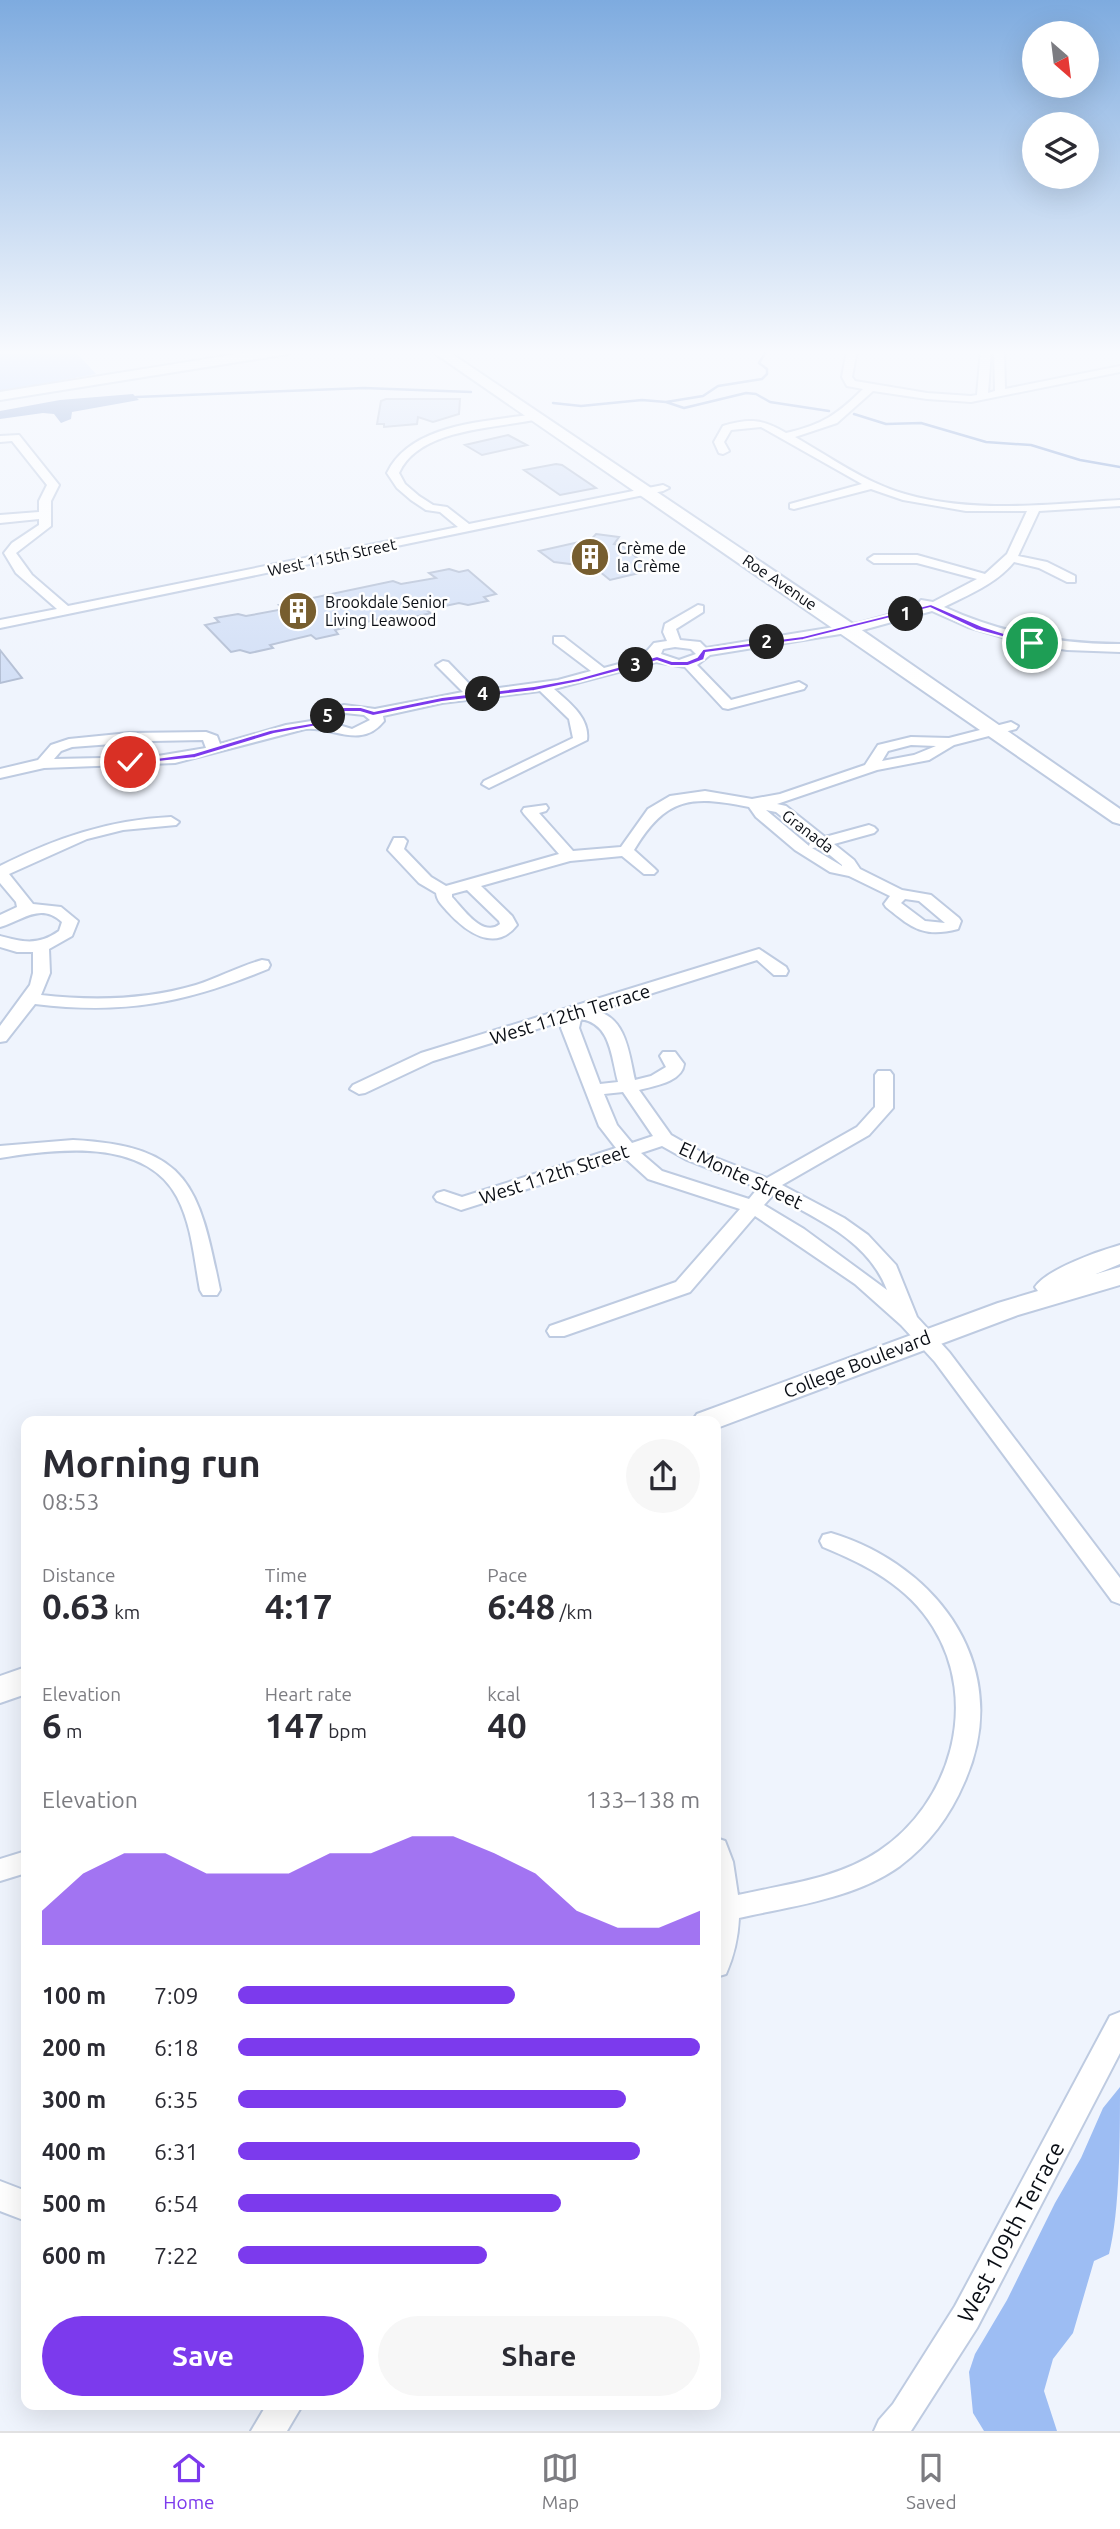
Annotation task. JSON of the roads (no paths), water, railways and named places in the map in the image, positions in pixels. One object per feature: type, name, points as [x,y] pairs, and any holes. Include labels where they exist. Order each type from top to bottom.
[{"type":"main road","name":"Roe Avenue","points":[[611,463],[655,490]]},
{"type":"main road","name":"Roe Avenue","points":[[620,463],[1003,728],[1120,800]]},
{"type":"main road","name":"Roe Avenue","points":[[1003,728],[1120,818]]},
{"type":"main road","name":"College Boulevard","points":[[1008,1309],[1081,1270],[1120,1254]]},
{"type":"main road","name":"College Boulevard","points":[[717,1416],[917,1329],[1008,1309],[1120,1276]]},
{"type":"main road","points":[[0,1690],[21,1682]]},
{"type":"street","points":[[36,463],[53,485],[45,501],[45,526],[16,545],[10,553],[31,582],[53,595],[66,611]]},
{"type":"street","points":[[395,463],[393,474],[396,480],[430,508],[443,509],[468,529]]},
{"type":"street","points":[[834,463],[872,485],[903,497],[955,507],[1034,508],[1120,503]]},
{"type":"street","points":[[794,506],[872,485]]},
{"type":"street","name":"West 115th Street","points":[[0,624],[655,490]]},
{"type":"street","points":[[430,508],[426,511],[428,516],[450,533]]},
{"type":"street","points":[[703,652],[786,639],[808,625],[848,622],[931,606],[950,599],[986,578],[1010,558],[1021,541],[1034,508]]},
{"type":"street","points":[[0,519],[45,515]]},
{"type":"street","points":[[1010,558],[1043,565],[1071,579]]},
{"type":"street","points":[[874,559],[917,559],[986,578]]},
{"type":"street","points":[[883,607],[970,587]]},
{"type":"street","points":[[917,600],[998,635],[1047,650],[1120,648]]},
{"type":"street","points":[[674,643],[669,632],[670,627],[698,610]]},
{"type":"street","points":[[559,640],[603,674]]},
{"type":"street","points":[[657,658],[654,654],[656,649],[674,643],[695,645],[703,652]]},
{"type":"street","points":[[373,714],[473,695],[544,687],[657,658],[671,663],[688,663],[701,658],[703,652]]},
{"type":"street","points":[[688,663],[728,705],[799,686]]},
{"type":"street","points":[[443,664],[473,695]]},
{"type":"street","points":[[489,784],[580,740],[583,733],[579,723],[544,687]]},
{"type":"street","points":[[0,774],[44,763],[158,761],[213,750],[273,731],[325,723],[335,731],[361,731],[374,725],[377,717],[361,709],[344,709],[330,714],[325,723]]},
{"type":"street","points":[[900,895],[853,872],[835,869],[800,847],[761,814],[754,804],[871,768],[935,754],[949,742],[1003,728]]},
{"type":"street","points":[[44,763],[54,749],[64,745],[120,740],[206,736],[212,739],[213,750]]},
{"type":"street","name":"Granada","points":[[626,851],[648,815],[667,803],[682,798],[713,796],[781,809],[849,863],[853,872]]},
{"type":"street","points":[[541,808],[529,811],[569,856]]},
{"type":"street","points":[[26,910],[24,901],[0,873],[61,842],[101,828],[171,822]]},
{"type":"street","points":[[800,847],[869,830]]},
{"type":"street","points":[[399,841],[396,850],[425,880],[444,891],[569,856],[626,851],[649,871]]},
{"type":"street","points":[[444,891],[444,898],[475,930],[492,934],[505,929],[509,925],[506,919],[470,884]]},
{"type":"street","points":[[0,922],[26,910],[49,909],[59,912],[69,921],[66,933],[40,946],[23,948],[0,941]]},
{"type":"street","points":[[0,1037],[32,999],[42,976],[43,957],[40,946]]},
{"type":"street","name":"West 112th Terrace","points":[[359,1089],[427,1057],[759,954],[780,971]]},
{"type":"street","points":[[32,999],[84,1005],[146,1002],[198,991],[262,965]]},
{"type":"street","name":"El Monte Street","points":[[917,1329],[889,1270],[861,1239],[837,1222],[770,1186],[695,1156],[664,1139],[628,1086],[613,1029],[599,1017],[574,1013],[570,1028],[593,1090],[608,1126],[628,1151],[655,1175],[752,1206],[822,1249],[862,1279],[917,1329],[1013,1450],[1120,1595]]},
{"type":"street","points":[[593,1090],[628,1086],[670,1073],[675,1064],[669,1056]]},
{"type":"street","points":[[557,1331],[683,1287],[775,1181],[863,1131],[884,1108],[884,1075]]},
{"type":"street","name":"West 112th Street","points":[[444,1197],[461,1203],[664,1139]]},
{"type":"street","points":[[0,1169],[0,1154],[75,1145],[101,1147],[148,1160],[164,1171],[184,1193],[196,1221],[210,1290]]},
{"type":"street","points":[[724,1910],[818,1891],[856,1877],[889,1858],[917,1835],[937,1812],[954,1783],[967,1748],[970,1714],[965,1675],[954,1643],[936,1614],[915,1588],[891,1569],[831,1541]]},
{"type":"street","points":[[0,1870],[21,1864]]},
{"type":"street","points":[[721,1875],[724,1910],[724,1939],[721,1949]]},
{"type":"street","name":"West 109th Terrace","points":[[890,2431],[904,2415],[967,2318],[1120,2025]]},
{"type":"street","points":[[0,2196],[21,2204]]},
{"type":"street","points":[[267,2431],[282,2410]]},
{"type":"waterway","points":[[1100,463],[1120,467]]},
{"type":"place","name":"Crème de la Crème","points":[[590,557]]},
{"type":"place","name":"Brookdale Senior Living Leawood","points":[[298,611]]}]
